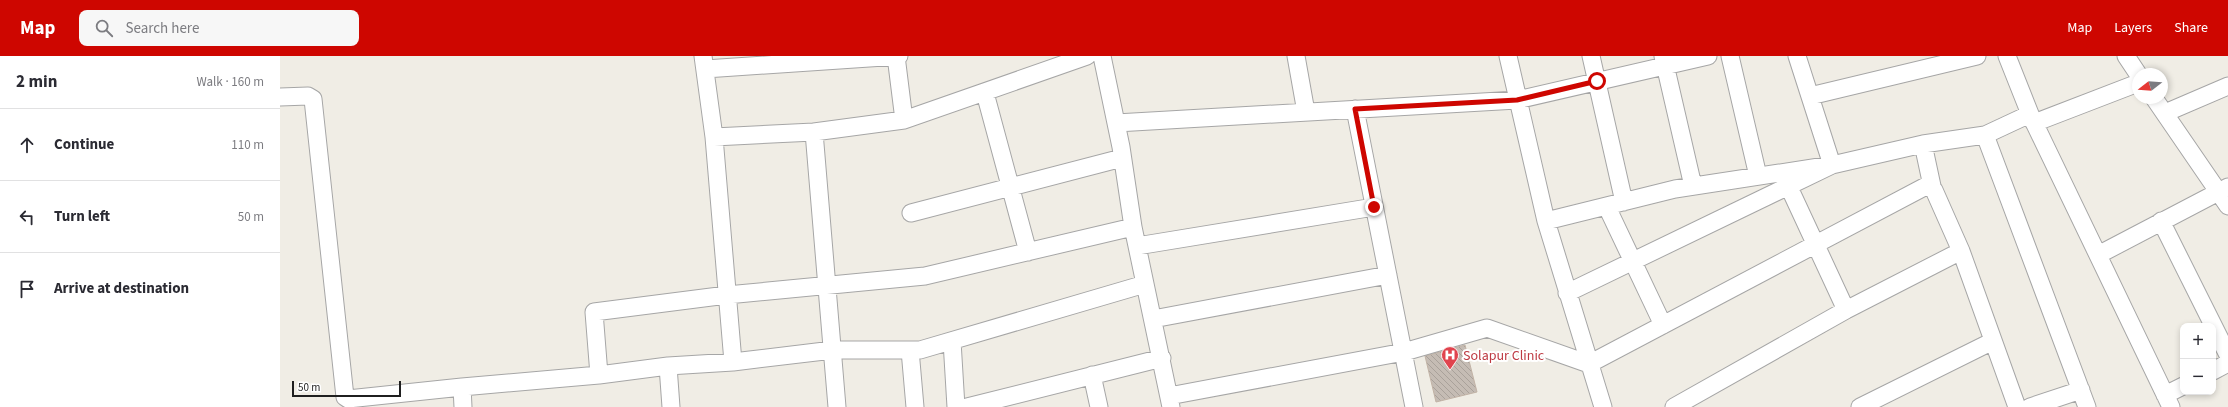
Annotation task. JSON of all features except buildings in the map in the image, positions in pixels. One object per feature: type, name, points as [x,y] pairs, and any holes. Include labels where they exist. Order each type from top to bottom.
[{"type":"street","points":[[733,362],[714,137],[704,62],[897,56],[904,120]]},
{"type":"street","points":[[714,137],[814,132],[904,120],[986,93],[1086,56]]},
{"type":"street","points":[[1102,56],[1116,123],[1133,227],[1170,401],[1404,352],[1486,328],[1589,364],[1816,245],[1923,186],[1932,186]]},
{"type":"street","points":[[1296,56],[1306,112]]},
{"type":"street","points":[[1508,56],[1546,221],[1603,407]]},
{"type":"street","points":[[1591,56],[1624,202]]},
{"type":"street","points":[[1116,123],[1517,100],[1597,81],[1664,61],[1708,56]]},
{"type":"street","points":[[1730,56],[1758,176]]},
{"type":"street","points":[[1797,56],[1832,165]]},
{"type":"street","points":[[1810,96],[1977,56]]},
{"type":"street","points":[[2007,56],[2032,119],[2168,401],[2180,389]]},
{"type":"street","points":[[2131,57],[2136,68]]},
{"type":"street","points":[[1664,61],[1693,186]]},
{"type":"street","points":[[1546,221],[1693,186],[1832,165],[1922,144],[1985,135],[2132,85]]},
{"type":"street","points":[[2164,114],[2228,86]]},
{"type":"street","points":[[986,93],[1009,186],[1028,252]]},
{"type":"street","points":[[280,97],[308,96],[312,99],[345,397],[348,399],[599,375],[668,366],[733,362],[833,350],[920,350],[1145,284]]},
{"type":"street","points":[[2158,104],[2223,189],[2228,206]]},
{"type":"street","points":[[1355,109],[1414,407]]},
{"type":"street","points":[[814,132],[837,407]]},
{"type":"street","points":[[1985,135],[2087,407]]},
{"type":"street","points":[[1922,144],[1932,186],[1961,251],[2018,406],[2081,390]]},
{"type":"street","points":[[911,213],[1009,186],[1122,158]]},
{"type":"street","points":[[1567,293],[1832,165]]},
{"type":"street","points":[[1788,185],[1846,310]]},
{"type":"street","points":[[2098,255],[2223,189]]},
{"type":"street","points":[[1138,246],[1374,207]]},
{"type":"street","points":[[1607,207],[1663,325]]},
{"type":"street","points":[[2161,221],[2228,355]]},
{"type":"street","points":[[599,375],[594,312],[727,295],[925,276],[1133,227]]},
{"type":"street","points":[[1674,407],[1846,310],[1961,251]]},
{"type":"street","points":[[1153,319],[1388,275]]},
{"type":"street","points":[[952,341],[956,407]]},
{"type":"street","points":[[1860,407],[1993,341]]},
{"type":"street","points":[[910,350],[915,407]]},
{"type":"street","points":[[967,407],[1162,358]]},
{"type":"street","points":[[2216,370],[2228,364]]},
{"type":"street","points":[[668,366],[671,407]]},
{"type":"street","points":[[1092,376],[1099,407]]},
{"type":"street","points":[[462,387],[464,407]]},
{"type":"place","name":"Solapur Clinic","points":[[1450,370]]},
{"type":"route","points":[[1374,207],[1355,109],[1517,100],[1597,81]]}]
